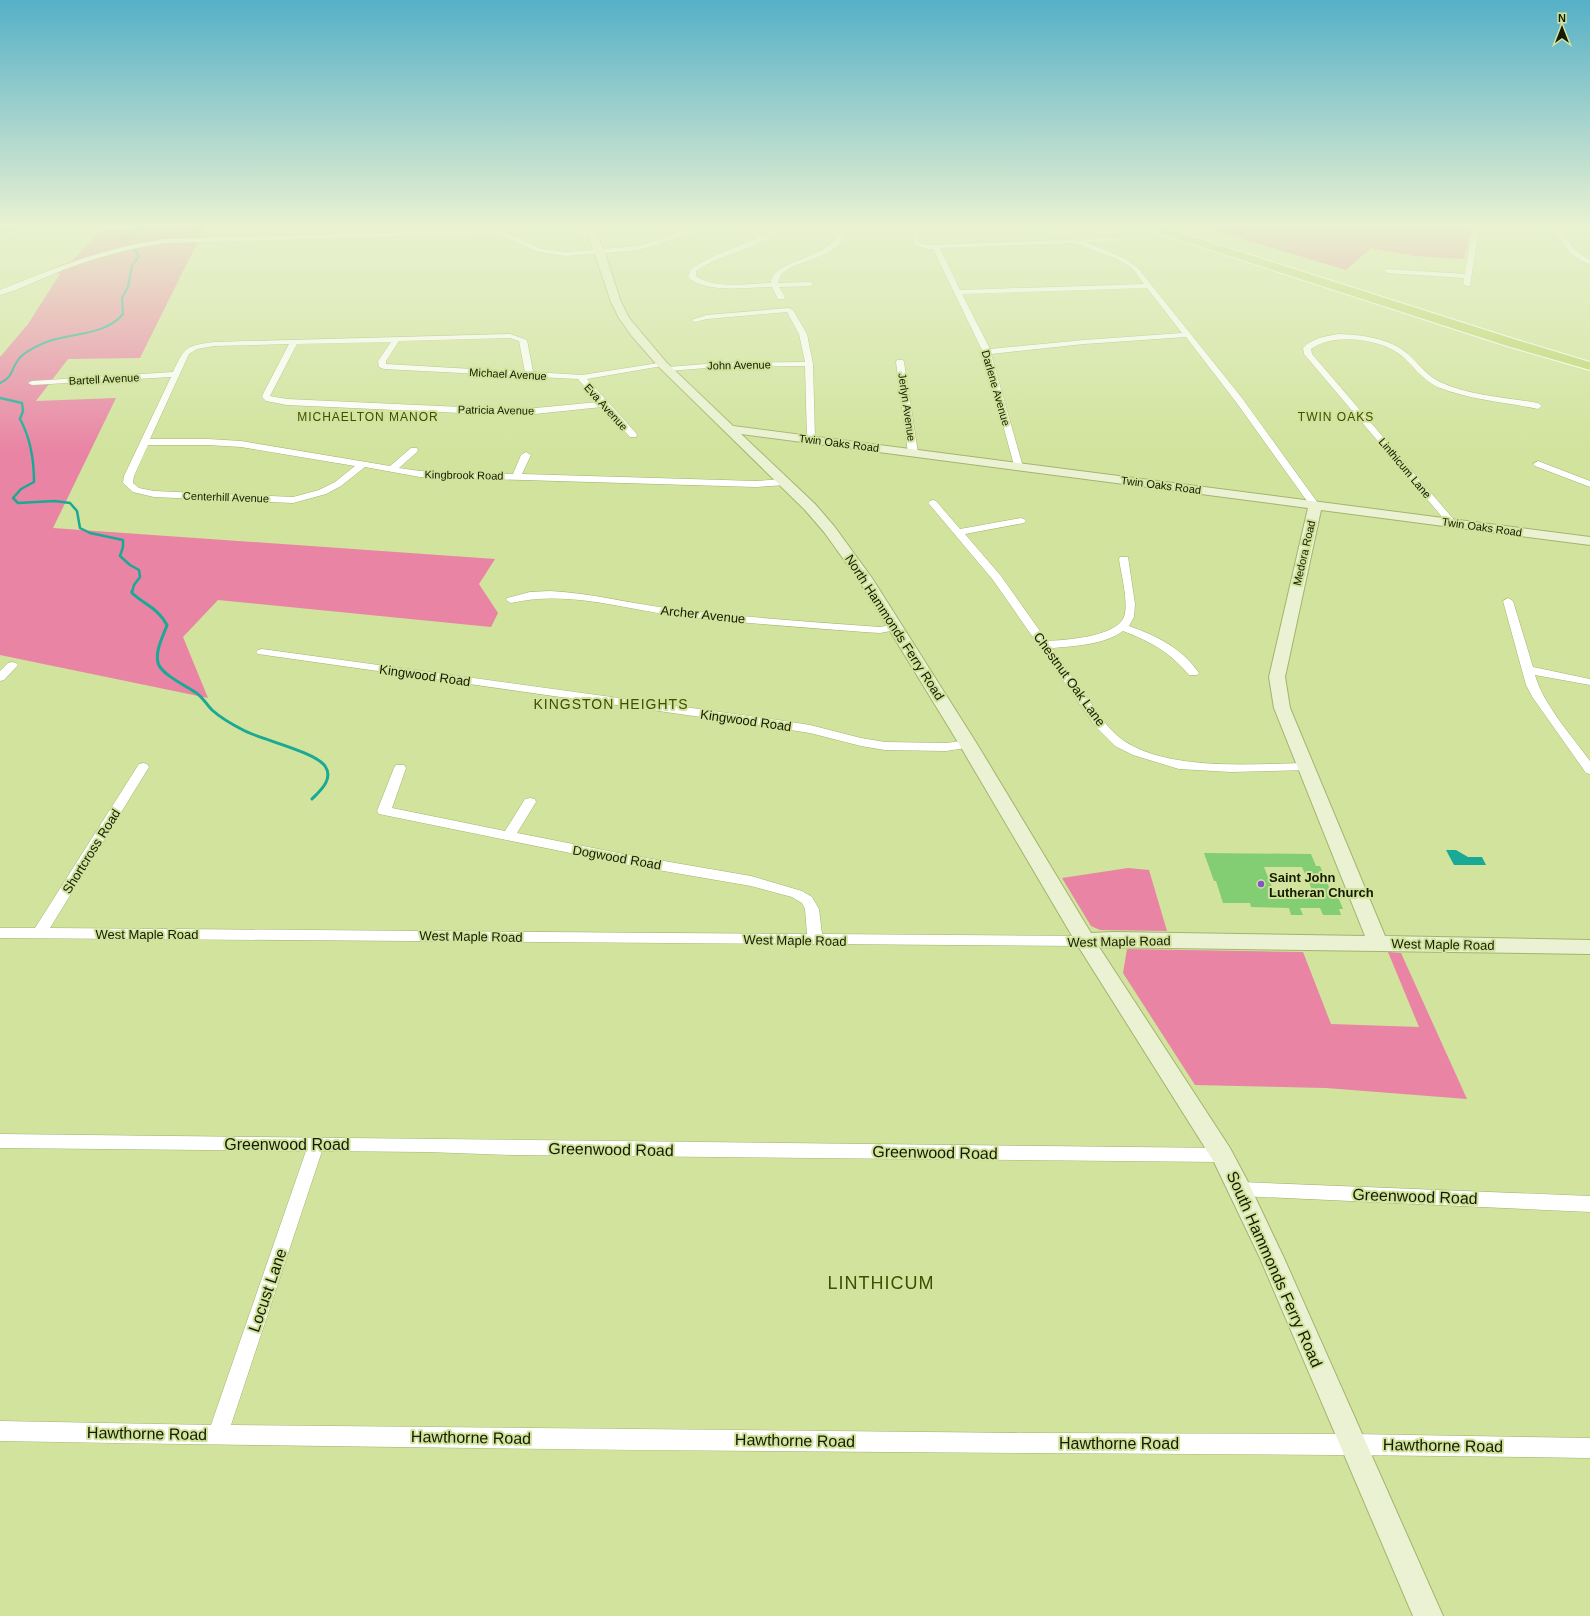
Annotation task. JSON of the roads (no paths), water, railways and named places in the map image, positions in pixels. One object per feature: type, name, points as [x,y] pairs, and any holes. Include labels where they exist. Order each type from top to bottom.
[{"type":"highway","points":[[1384,301],[1590,367]]},
{"type":"highway","points":[[1409,301],[1526,338],[1590,356]]},
{"type":"street","name":"North Hammonds Ferry Road","points":[[617,301],[624,318],[635,334],[665,367],[785,482],[829,529],[867,580],[968,744],[1085,941]]},
{"type":"street","name":"Darlene Avenue","points":[[963,301],[987,352],[1018,467]]},
{"type":"street","name":"Medora Road","points":[[1162,301],[1239,400],[1315,506],[1277,677],[1282,708],[1377,942]]},
{"type":"street","points":[[695,320],[707,317],[789,310],[803,334],[809,364],[811,439]]},
{"type":"street","points":[[987,352],[1084,342],[1188,335]]},
{"type":"street","points":[[145,442],[186,353],[195,347],[214,344],[510,336],[520,338],[524,343],[529,374]]},
{"type":"street","name":"Linthicum Lane","points":[[1452,523],[1308,354],[1307,348],[1320,340],[1328,338],[1351,337],[1374,341],[1400,351],[1425,376],[1450,389],[1476,396],[1538,406]]},
{"type":"street","name":"Michael Avenue","points":[[397,339],[382,361],[382,365],[387,367],[582,377],[665,367]]},
{"type":"street","name":"Patricia Avenue","points":[[294,342],[266,396],[269,399],[287,402],[505,412],[525,412],[603,404]]},
{"type":"street","name":"Jerlyn Avenue","points":[[900,362],[913,453]]},
{"type":"street","name":"John Avenue","points":[[665,367],[809,364]]},
{"type":"street","name":"Bartell Avenue","points":[[32,383],[176,374]]},
{"type":"street","name":"Eva Avenue","points":[[582,377],[583,381],[603,404],[633,435]]},
{"type":"street","name":"Twin Oaks Road","points":[[731,429],[1590,541]]},
{"type":"street","name":"Centerhill Avenue","points":[[145,442],[129,476],[128,483],[131,488],[141,492],[154,494],[294,500],[330,490],[362,465]]},
{"type":"street","name":"Kingbrook Road","points":[[145,442],[208,442],[241,444],[420,474],[756,484],[785,482]]},
{"type":"street","points":[[391,470],[414,450]]},
{"type":"street","points":[[516,477],[526,455]]},
{"type":"street","points":[[1538,464],[1590,484]]},
{"type":"street","name":"Chestnut Oak Lane","points":[[933,503],[997,578],[1099,722],[1119,743],[1137,752],[1179,765],[1231,768],[1306,767]]},
{"type":"street","points":[[959,532],[1021,522]]},
{"type":"street","points":[[1123,627],[1128,618],[1129,609],[1124,559]]},
{"type":"street","name":"Archer Avenue","points":[[511,600],[532,595],[556,594],[680,612],[864,629],[880,630],[897,627]]},
{"type":"street","points":[[1508,601],[1529,670],[1532,685],[1539,698],[1590,770]]},
{"type":"street","points":[[1045,645],[1079,642],[1123,627],[1147,636],[1164,645],[1176,653],[1193,673]]},
{"type":"street","name":"Kingwood Road","points":[[262,652],[778,724],[885,746],[946,747],[968,744]]},
{"type":"street","points":[[0,678],[12,665]]},
{"type":"street","points":[[1529,670],[1590,682]]},
{"type":"street","name":"Shortcross Road","points":[[40,934],[142,767]]},
{"type":"street","name":"Dogwood Road","points":[[400,768],[384,811],[629,860],[751,882],[797,894],[807,900],[812,909],[814,940]]},
{"type":"street","points":[[508,836],[530,802]]},
{"type":"street","name":"West Maple Road","points":[[0,933],[814,940],[1085,941],[1120,939],[1377,942],[1590,947]]},
{"type":"street","name":"South Hammonds Ferry Road","points":[[1085,941],[1222,1155],[1240,1189],[1272,1258],[1428,1616]]},
{"type":"street","name":"Greenwood Road","points":[[0,1141],[1222,1155]]},
{"type":"street","name":"Locust Lane","points":[[218,1434],[316,1145]]},
{"type":"street","name":"Greenwood Road","points":[[1240,1189],[1590,1204]]},
{"type":"street","name":"Hawthorne Road","points":[[0,1431],[1030,1443],[1352,1444],[1590,1448]]},
{"type":"water","points":[[1446,850],[1456,850],[1468,857],[1482,857],[1486,865],[1454,865]]},
{"type":"waterway","points":[[0,383],[10,376],[20,357],[41,344],[58,338],[98,330],[116,321],[123,314],[122,301]]},
{"type":"waterway","points":[[0,398],[22,403],[23,411],[20,419],[27,434],[32,457],[34,482],[21,489],[13,498],[18,503],[55,501],[70,503],[77,511],[80,528],[90,533],[123,540],[123,547],[120,556],[130,565],[139,570],[140,577],[134,585],[132,592]]},
{"type":"waterway","points":[[132,592],[160,615],[167,625],[157,658],[160,667],[164,671],[198,694],[212,710],[232,724],[253,735],[300,751],[311,756],[325,766],[328,776],[327,780],[312,799]]},
{"type":"place","name":"Saint John Lutheran Church","points":[[1261,884]]},
{"type":"district","name":"MICHAELTON MANOR","points":[[368,417]]},
{"type":"district","name":"TWIN OAKS","points":[[1336,417]]},
{"type":"district","name":"KINGSTON HEIGHTS","points":[[611,704]]},
{"type":"district","name":"LINTHICUM","points":[[881,1283]]}]
